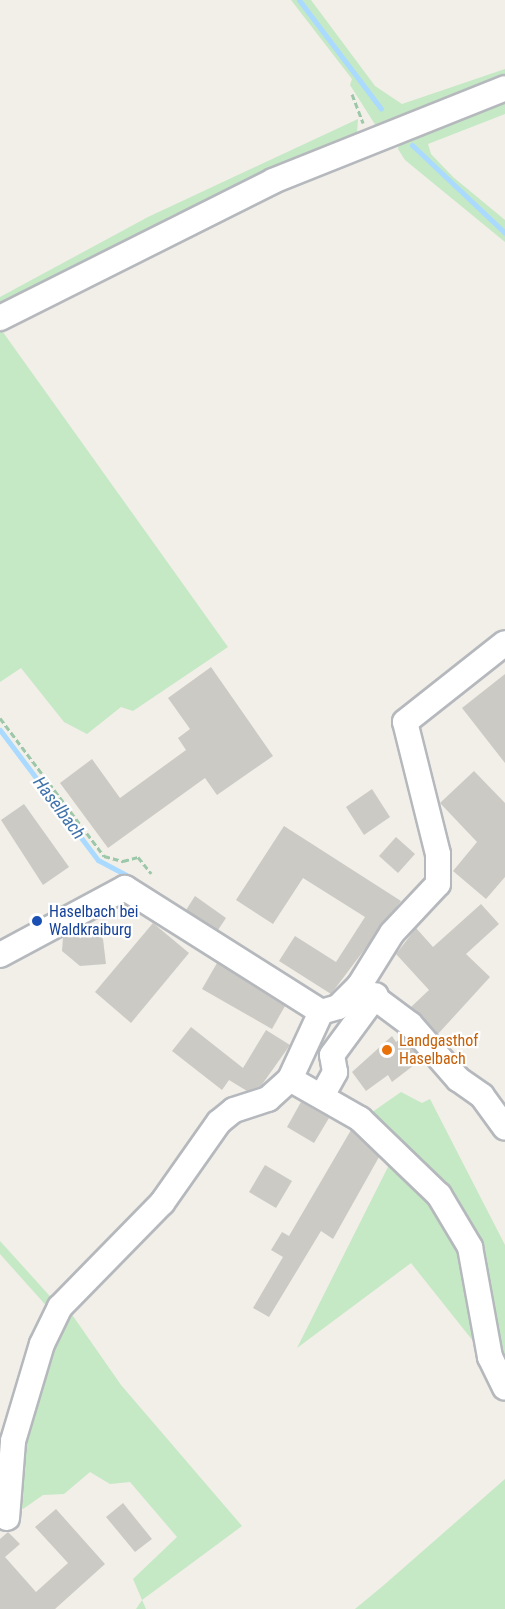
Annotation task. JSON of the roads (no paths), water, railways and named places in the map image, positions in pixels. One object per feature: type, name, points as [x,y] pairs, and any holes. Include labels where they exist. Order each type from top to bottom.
[{"type":"street","points":[[0,318],[161,232],[369,140],[505,88]]},
{"type":"street","points":[[323,1094],[334,1072],[332,1055],[368,990],[392,933],[440,878],[405,722],[505,643]]},
{"type":"street","points":[[0,955],[125,888],[321,1012],[338,1008],[368,990]]},
{"type":"street","points":[[368,990],[482,1096],[505,1128]]},
{"type":"street","points":[[7,1518],[13,1441],[42,1344],[60,1307],[162,1203],[219,1122],[234,1110],[268,1099],[290,1079],[321,1012]]},
{"type":"street","points":[[290,1079],[323,1094],[392,1144],[458,1223],[470,1247],[490,1357],[505,1388]]},
{"type":"street","points":[[482,1096],[505,1105]]},
{"type":"waterway","points":[[299,0],[381,109]]},
{"type":"waterway","points":[[412,145],[505,233]]},
{"type":"waterway","name":"Haselbach","points":[[0,730],[98,860],[126,875]]},
{"type":"place","name":"Haselbach bei Waldkraiburg","points":[[37,921]]},
{"type":"place","name":"Landgasthof Haselbach","points":[[387,1050]]}]
